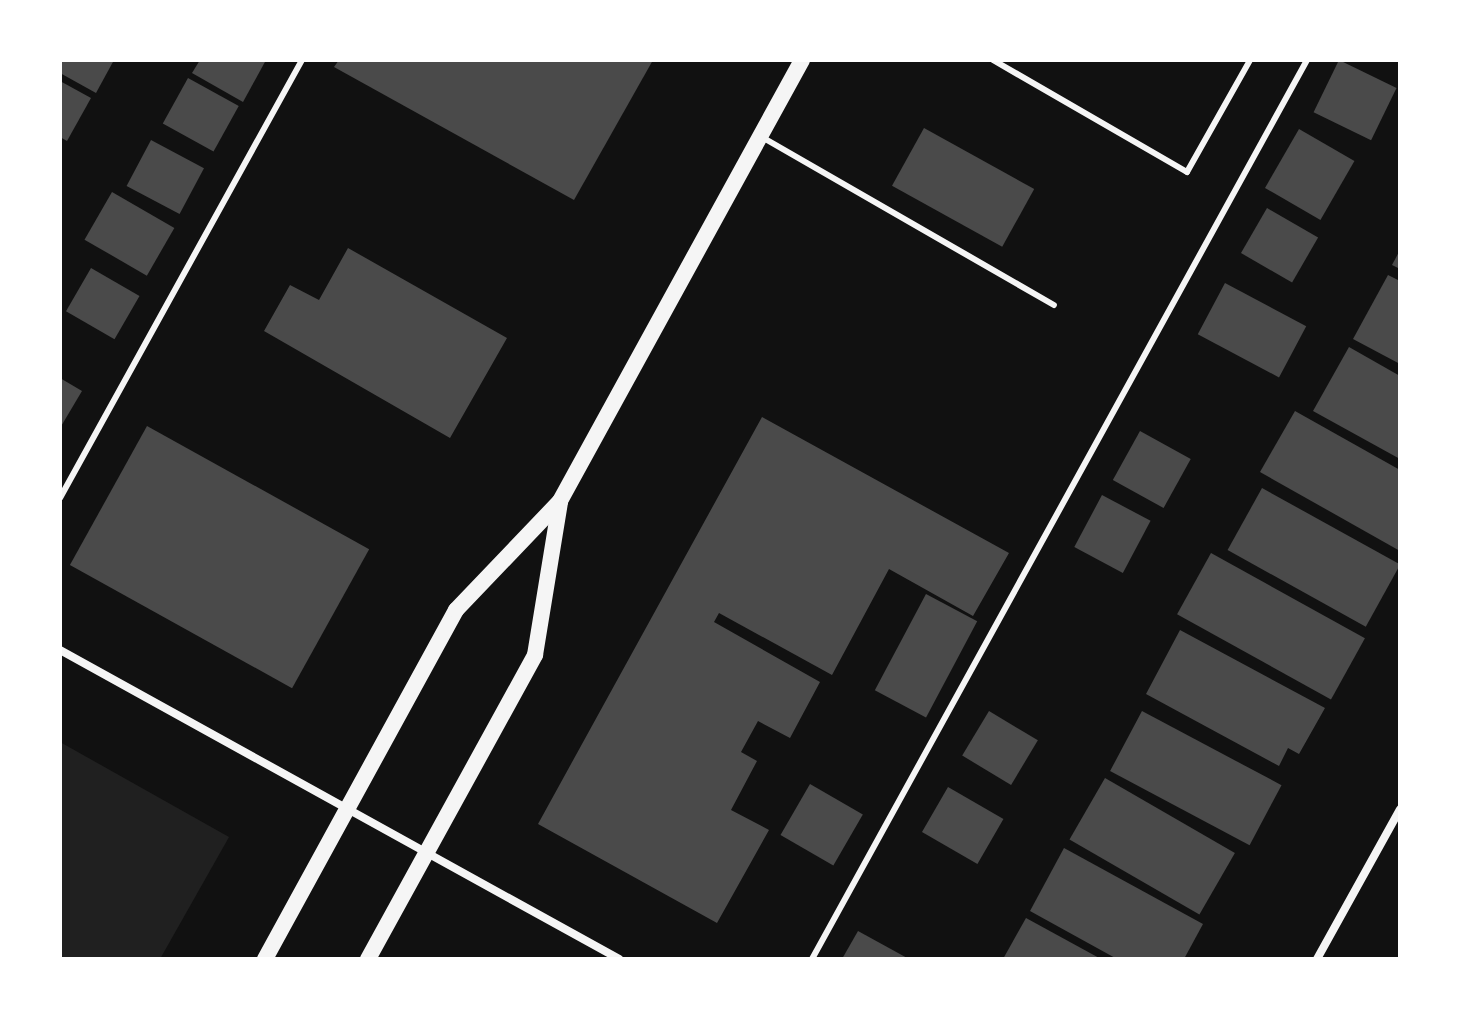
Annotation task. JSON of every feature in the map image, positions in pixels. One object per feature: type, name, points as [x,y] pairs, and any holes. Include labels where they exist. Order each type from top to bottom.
[{"type":"main road","points":[[265,959],[456,610],[560,501],[802,60]]},
{"type":"main road","points":[[368,959],[535,655],[560,501]]},
{"type":"street","points":[[60,650],[619,959]]},
{"type":"street","points":[[1317,959],[1400,809]]},
{"type":"lane","points":[[60,498],[302,60]]},
{"type":"lane","points":[[993,60],[1187,172],[1250,60]]},
{"type":"lane","points":[[812,959],[1307,60]]},
{"type":"lane","points":[[760,136],[1054,305]]},
{"type":"shaded area","points":[[60,742],[229,837],[160,959],[60,959]]},
{"type":"building","points":[[60,60],[114,60],[96,93],[60,73]]},
{"type":"building","points":[[200,60],[266,60],[243,102],[192,73]]},
{"type":"building","points":[[339,60],[653,60],[574,200],[334,67]]},
{"type":"building","points":[[1339,60],[1397,88],[1371,140],[1314,112]]},
{"type":"building","points":[[188,78],[239,106],[214,152],[163,123]]},
{"type":"building","points":[[60,81],[91,98],[67,141],[60,137]]},
{"type":"building","points":[[924,128],[1034,189],[1002,247],[892,186]]},
{"type":"building","points":[[1299,129],[1354,161],[1320,220],[1265,188]]},
{"type":"building","points":[[151,140],[204,168],[180,214],[127,186]]},
{"type":"building","points":[[112,192],[174,228],[147,276],[84,240]]},
{"type":"building","points":[[1267,208],[1318,238],[1292,283],[1241,253]]},
{"type":"building","points":[[348,248],[507,338],[450,438],[264,331],[290,285],[319,300]]},
{"type":"building","points":[[1400,250],[1400,269],[1392,265]]},
{"type":"building","points":[[91,268],[139,296],[114,339],[66,311]]},
{"type":"building","points":[[1388,275],[1400,281],[1400,364],[1353,339]]},
{"type":"building","points":[[1225,283],[1306,326],[1279,377],[1198,334]]},
{"type":"building","points":[[1349,347],[1400,376],[1400,459],[1313,411]]},
{"type":"building","points":[[60,378],[82,391],[60,428]]},
{"type":"building","points":[[1295,411],[1400,470],[1400,551],[1260,472]]},
{"type":"building","points":[[762,417],[1009,553],[973,616],[889,569],[832,675],[719,613],[714,622],[820,682],[790,738],[758,721],[741,752],[757,761],[731,810],[769,830],[717,923],[538,824]]},
{"type":"building","points":[[147,426],[369,549],[292,688],[70,565]]},
{"type":"building","points":[[1140,431],[1191,459],[1164,508],[1113,480]]},
{"type":"building","points":[[1262,488],[1400,564],[1366,627],[1228,550]]},
{"type":"building","points":[[1102,495],[1151,521],[1123,573],[1074,547]]},
{"type":"building","points":[[1211,553],[1365,638],[1331,700],[1177,614]]},
{"type":"building","points":[[926,594],[977,621],[926,717],[875,690]]},
{"type":"building","points":[[1180,630],[1325,708],[1299,754],[1288,748],[1279,766],[1146,694]]},
{"type":"building","points":[[989,711],[1038,740],[1011,785],[962,756]]},
{"type":"building","points":[[1142,711],[1282,785],[1250,845],[1110,771]]},
{"type":"building","points":[[1105,778],[1235,853],[1199,914],[1070,839]]},
{"type":"building","points":[[810,784],[863,814],[833,866],[780,835]]},
{"type":"building","points":[[948,787],[1003,819],[977,864],[922,832]]},
{"type":"building","points":[[1064,848],[1203,924],[1184,959],[1117,959],[1030,911]]},
{"type":"building","points":[[1026,918],[1101,959],[1003,959]]},
{"type":"building","points":[[858,931],[909,959],[842,959]]}]
